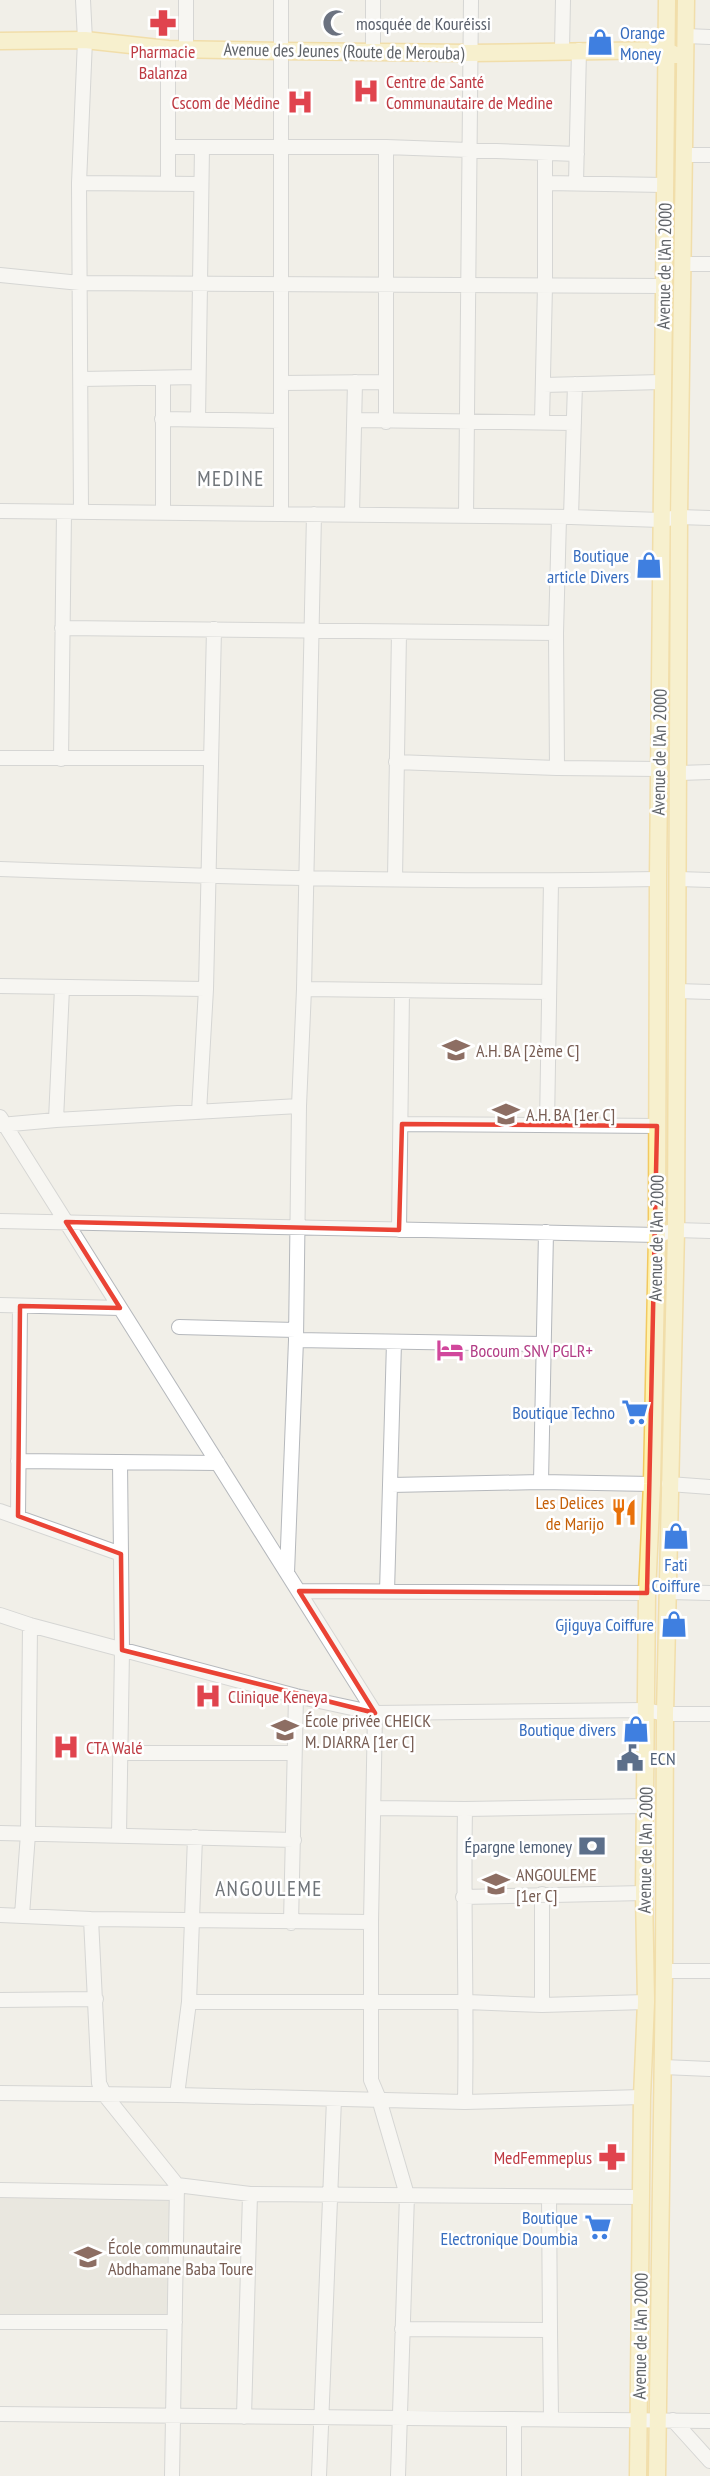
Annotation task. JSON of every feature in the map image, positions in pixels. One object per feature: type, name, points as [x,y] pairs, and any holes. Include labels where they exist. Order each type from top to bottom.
[{"type":"main road","name":"Avenue de l'An 2000","points":[[657,2476],[665,2420],[663,2067],[668,1592],[660,1484],[657,1126],[667,0]]},
{"type":"main road","name":"Avenue de l'An 2000","points":[[638,2476],[642,2097],[646,2002],[644,1893],[647,1593],[660,1484],[676,1230],[679,517],[686,155],[686,0]]},
{"type":"main road","name":"Avenue des Jeunes (Route de Merouba)","points":[[0,41],[85,40],[168,49],[281,51],[471,53],[666,50],[686,61]]},
{"type":"street","points":[[81,512],[79,183],[85,40],[83,0]]},
{"type":"street","points":[[186,0],[186,49]]},
{"type":"street","points":[[281,0],[281,514]]},
{"type":"street","points":[[373,0],[373,52]]},
{"type":"street","points":[[466,516],[471,0]]},
{"type":"street","points":[[563,0],[570,50],[577,154],[576,183]]},
{"type":"street","points":[[686,36],[710,37]]},
{"type":"street","points":[[168,49],[168,184]]},
{"type":"street","points":[[168,147],[386,147],[577,154]]},
{"type":"street","points":[[198,420],[198,284],[202,147]]},
{"type":"street","points":[[386,147],[386,422]]},
{"type":"street","points":[[542,422],[545,153]]},
{"type":"street","points":[[686,155],[710,155]]},
{"type":"street","points":[[79,183],[200,184]]},
{"type":"street","points":[[546,183],[665,185]]},
{"type":"street","points":[[684,264],[710,264]]},
{"type":"street","points":[[0,274],[80,283],[665,286]]},
{"type":"street","points":[[81,379],[198,377]]},
{"type":"street","points":[[163,378],[163,513]]},
{"type":"street","points":[[352,514],[356,420],[355,382]]},
{"type":"street","points":[[281,383],[386,382]]},
{"type":"street","points":[[543,385],[662,382]]},
{"type":"street","points":[[557,768],[556,633],[574,423],[575,384]]},
{"type":"street","points":[[162,419],[281,421]]},
{"type":"street","points":[[356,420],[574,423]]},
{"type":"street","points":[[0,511],[661,520],[679,517],[710,518]]},
{"type":"street","points":[[61,759],[64,512]]},
{"type":"street","points":[[287,1573],[296,1335],[299,1106],[304,989],[314,514]]},
{"type":"street","points":[[62,628],[556,633]]},
{"type":"street","points":[[199,1112],[206,989],[214,629]]},
{"type":"street","points":[[395,879],[399,632]]},
{"type":"street","points":[[0,758],[210,758]]},
{"type":"street","points":[[396,762],[660,769]]},
{"type":"street","points":[[679,773],[710,772]]},
{"type":"street","points":[[0,869],[306,878],[551,881],[658,879]]},
{"type":"street","points":[[678,879],[710,880]]},
{"type":"street","points":[[548,1125],[551,881]]},
{"type":"street","points":[[0,986],[206,989]]},
{"type":"street","points":[[56,1120],[62,988]]},
{"type":"street","points":[[304,989],[549,992]]},
{"type":"street","points":[[399,1230],[402,990]]},
{"type":"street","points":[[677,991],[710,992]]},
{"type":"street","points":[[2,1122],[299,1106]]},
{"type":"street","points":[[2,1122],[375,1713],[370,2003],[371,2080],[379,2098],[406,2195],[398,2476]]},
{"type":"street","points":[[402,1124],[657,1126]]},
{"type":"street","points":[[0,1221],[657,1235],[676,1230],[710,1231]]},
{"type":"street","points":[[541,1482],[546,1232]]},
{"type":"street","points":[[0,1305],[120,1308]]},
{"type":"street","points":[[18,1516],[20,1305]]},
{"type":"street","points":[[179,1327],[394,1342],[543,1344]]},
{"type":"street","points":[[387,1592],[394,1342]]},
{"type":"street","points":[[18,1461],[218,1463]]},
{"type":"street","points":[[119,1835],[122,1650],[120,1462]]},
{"type":"street","points":[[391,1485],[541,1482],[710,1486]]},
{"type":"street","points":[[0,1511],[121,1554]]},
{"type":"street","points":[[299,1591],[647,1593]]},
{"type":"street","points":[[668,1592],[710,1593]]},
{"type":"street","points":[[0,1615],[30,1626],[296,1696],[375,1713],[646,1710],[665,1714],[710,1714]]},
{"type":"street","points":[[22,1915],[28,1834],[30,1626]]},
{"type":"street","points":[[291,1923],[296,1696]]},
{"type":"street","points":[[120,1753],[294,1753]]},
{"type":"street","points":[[374,1808],[646,1806]]},
{"type":"street","points":[[465,1809],[463,1897],[467,2002],[465,2102]]},
{"type":"street","points":[[0,1833],[294,1840]]},
{"type":"street","points":[[177,2095],[189,2002],[190,1921],[195,1837]]},
{"type":"street","points":[[463,1897],[644,1893]]},
{"type":"street","points":[[542,1894],[542,2005]]},
{"type":"street","points":[[0,1915],[291,1923],[371,1922]]},
{"type":"street","points":[[92,1919],[99,2084],[104,2094],[177,2189],[172,2476]]},
{"type":"street","points":[[664,1971],[710,1971]]},
{"type":"street","points":[[0,2000],[96,1999]]},
{"type":"street","points":[[189,2002],[467,2002],[542,2005],[646,2002]]},
{"type":"street","points":[[663,2067],[710,2068]]},
{"type":"street","points":[[0,2093],[379,2098],[465,2102],[642,2097]]},
{"type":"street","points":[[319,2476],[334,2099]]},
{"type":"street","points":[[0,2190],[177,2189],[250,2194],[641,2198]]},
{"type":"street","points":[[244,2417],[250,2194]]},
{"type":"street","points":[[549,2197],[551,2419]]},
{"type":"street","points":[[0,2322],[175,2322]]},
{"type":"street","points":[[402,2329],[550,2330]]},
{"type":"street","points":[[0,2414],[710,2421]]},
{"type":"street","points":[[514,2419],[514,2476]]},
{"type":"street","points":[[665,2420],[710,2461]]},
{"type":"highlighted area","points":[[402,1124],[657,1126],[647,1593],[299,1591],[375,1713],[122,1650],[121,1554],[18,1516],[20,1306],[120,1308],[66,1222],[399,1230]]},
{"type":"shaded area","name":"École communautaire Abdhamane Baba Toure","points":[[0,2190],[177,2193],[175,2322],[0,2322]]},
{"type":"place","name":"Pharmacie Balanza","points":[[163,23]]},
{"type":"place","name":"mosquée de Kouréissi","points":[[336,23]]},
{"type":"place","name":"Orange Money","points":[[600,42]]},
{"type":"place","name":"Centre de Santé Communautaire de Medine","points":[[366,91]]},
{"type":"place","name":"Cscom de Médine","points":[[300,102]]},
{"type":"place","name":"Boutique article Divers","points":[[649,565]]},
{"type":"place","name":"A.H. BA [2ème C]","points":[[456,1050]]},
{"type":"place","name":"A.H. BA [1er C]","points":[[506,1114]]},
{"type":"place","name":"Bocoum SNV PGLR+","points":[[450,1350]]},
{"type":"place","name":"Boutique Techno","points":[[635,1412]]},
{"type":"place","name":"Les Delices de Marijo","points":[[624,1512]]},
{"type":"place","name":"Fati Coiffure","points":[[676,1536]]},
{"type":"place","name":"Gjiguya Coiffure","points":[[674,1624]]},
{"type":"place","name":"Clinique Keneya","points":[[208,1696]]},
{"type":"place","name":"Boutique divers","points":[[636,1729]]},
{"type":"place","name":"École privée CHEICK M. DIARRA [1er C]","points":[[285,1730]]},
{"type":"place","name":"CTA Walé","points":[[66,1747]]},
{"type":"place","name":"ECN","points":[[630,1758]]},
{"type":"place","name":"Épargne lemoney","points":[[592,1846]]},
{"type":"place","name":"ANGOULEME [1er C]","points":[[496,1884]]},
{"type":"place","name":"MedFemmeplus","points":[[612,2157]]},
{"type":"place","name":"Boutique Electronique Doumbia","points":[[598,2227]]},
{"type":"place","name":"École communautaire Abdhamane Baba Toure","points":[[88,2257]]},
{"type":"district","name":"MEDINE","points":[[231,478]]},
{"type":"district","name":"ANGOULEME","points":[[269,1888]]}]
